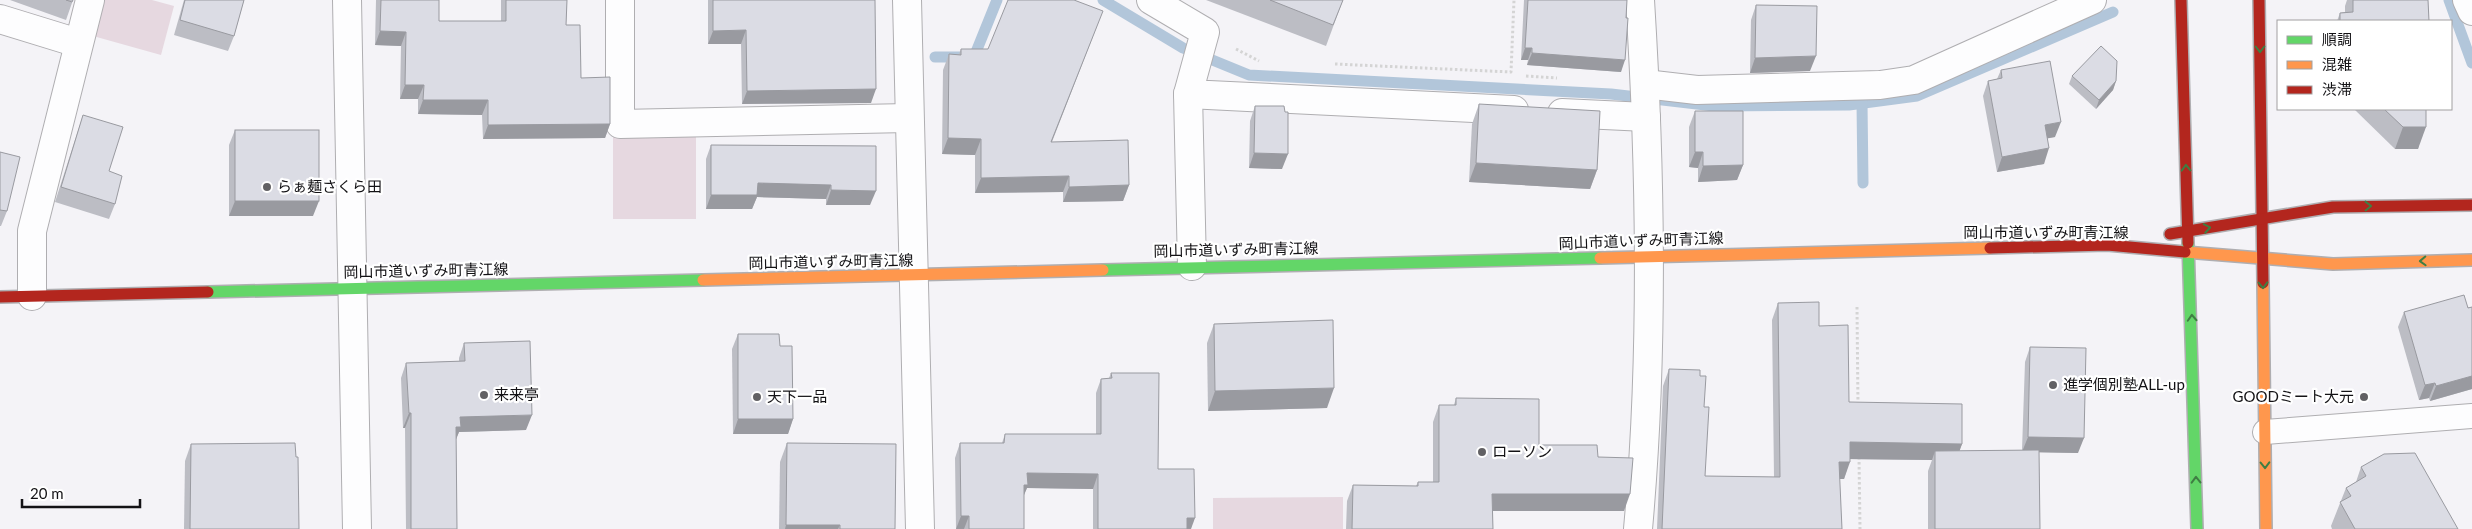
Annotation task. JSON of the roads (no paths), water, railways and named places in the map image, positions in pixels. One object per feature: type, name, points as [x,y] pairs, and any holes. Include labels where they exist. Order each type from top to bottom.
[{"type":"street","points":[[32,296],[32,231],[90,0]]},
{"type":"street","points":[[347,0],[354,287],[357,529]]},
{"type":"street","points":[[620,0],[620,124],[908,118]]},
{"type":"street","points":[[907,0],[908,118],[920,529]]},
{"type":"street","points":[[1151,0],[1201,47],[1188,94],[1192,266]]},
{"type":"street","points":[[1638,529],[1646,438],[1649,350],[1649,255],[1645,99],[1640,0]]},
{"type":"street","points":[[1188,94],[1645,99],[1697,90],[1880,86],[1914,80],[2092,0]]},
{"type":"street","points":[[2181,0],[2181,72],[2195,402],[2196,529]]},
{"type":"street","points":[[2259,0],[2266,529]]},
{"type":"street","points":[[2467,0],[2472,11]]},
{"type":"street","points":[[0,19],[78,44]]},
{"type":"street","points":[[2107,245],[2333,207],[2472,205]]},
{"type":"street","name":"岡山市道いずみ町青江線","points":[[0,297],[914,275],[1192,266],[2107,245],[2333,264],[2472,260]]},
{"type":"lane","points":[[2265,432],[2472,416]]},
{"type":"waterway","points":[[935,57],[974,57],[997,0]]},
{"type":"waterway","points":[[1103,0],[1183,48],[1249,75],[1611,94],[1714,106],[1849,105],[1917,96],[2113,12]]},
{"type":"waterway","points":[[2449,0],[2472,63]]},
{"type":"waterway","points":[[1862,103],[1863,183]]},
{"type":"place","name":"らぁ麺さくら田","points":[[267,187]]},
{"type":"place","name":"進学個別塾ALL-up","points":[[2053,385]]},
{"type":"place","name":"来来亭","points":[[484,395]]},
{"type":"place","name":"天下一品","points":[[757,397]]},
{"type":"place","name":"GOODミート大元","points":[[2364,397]]},
{"type":"place","name":"ローソン","points":[[1482,452]]}]
